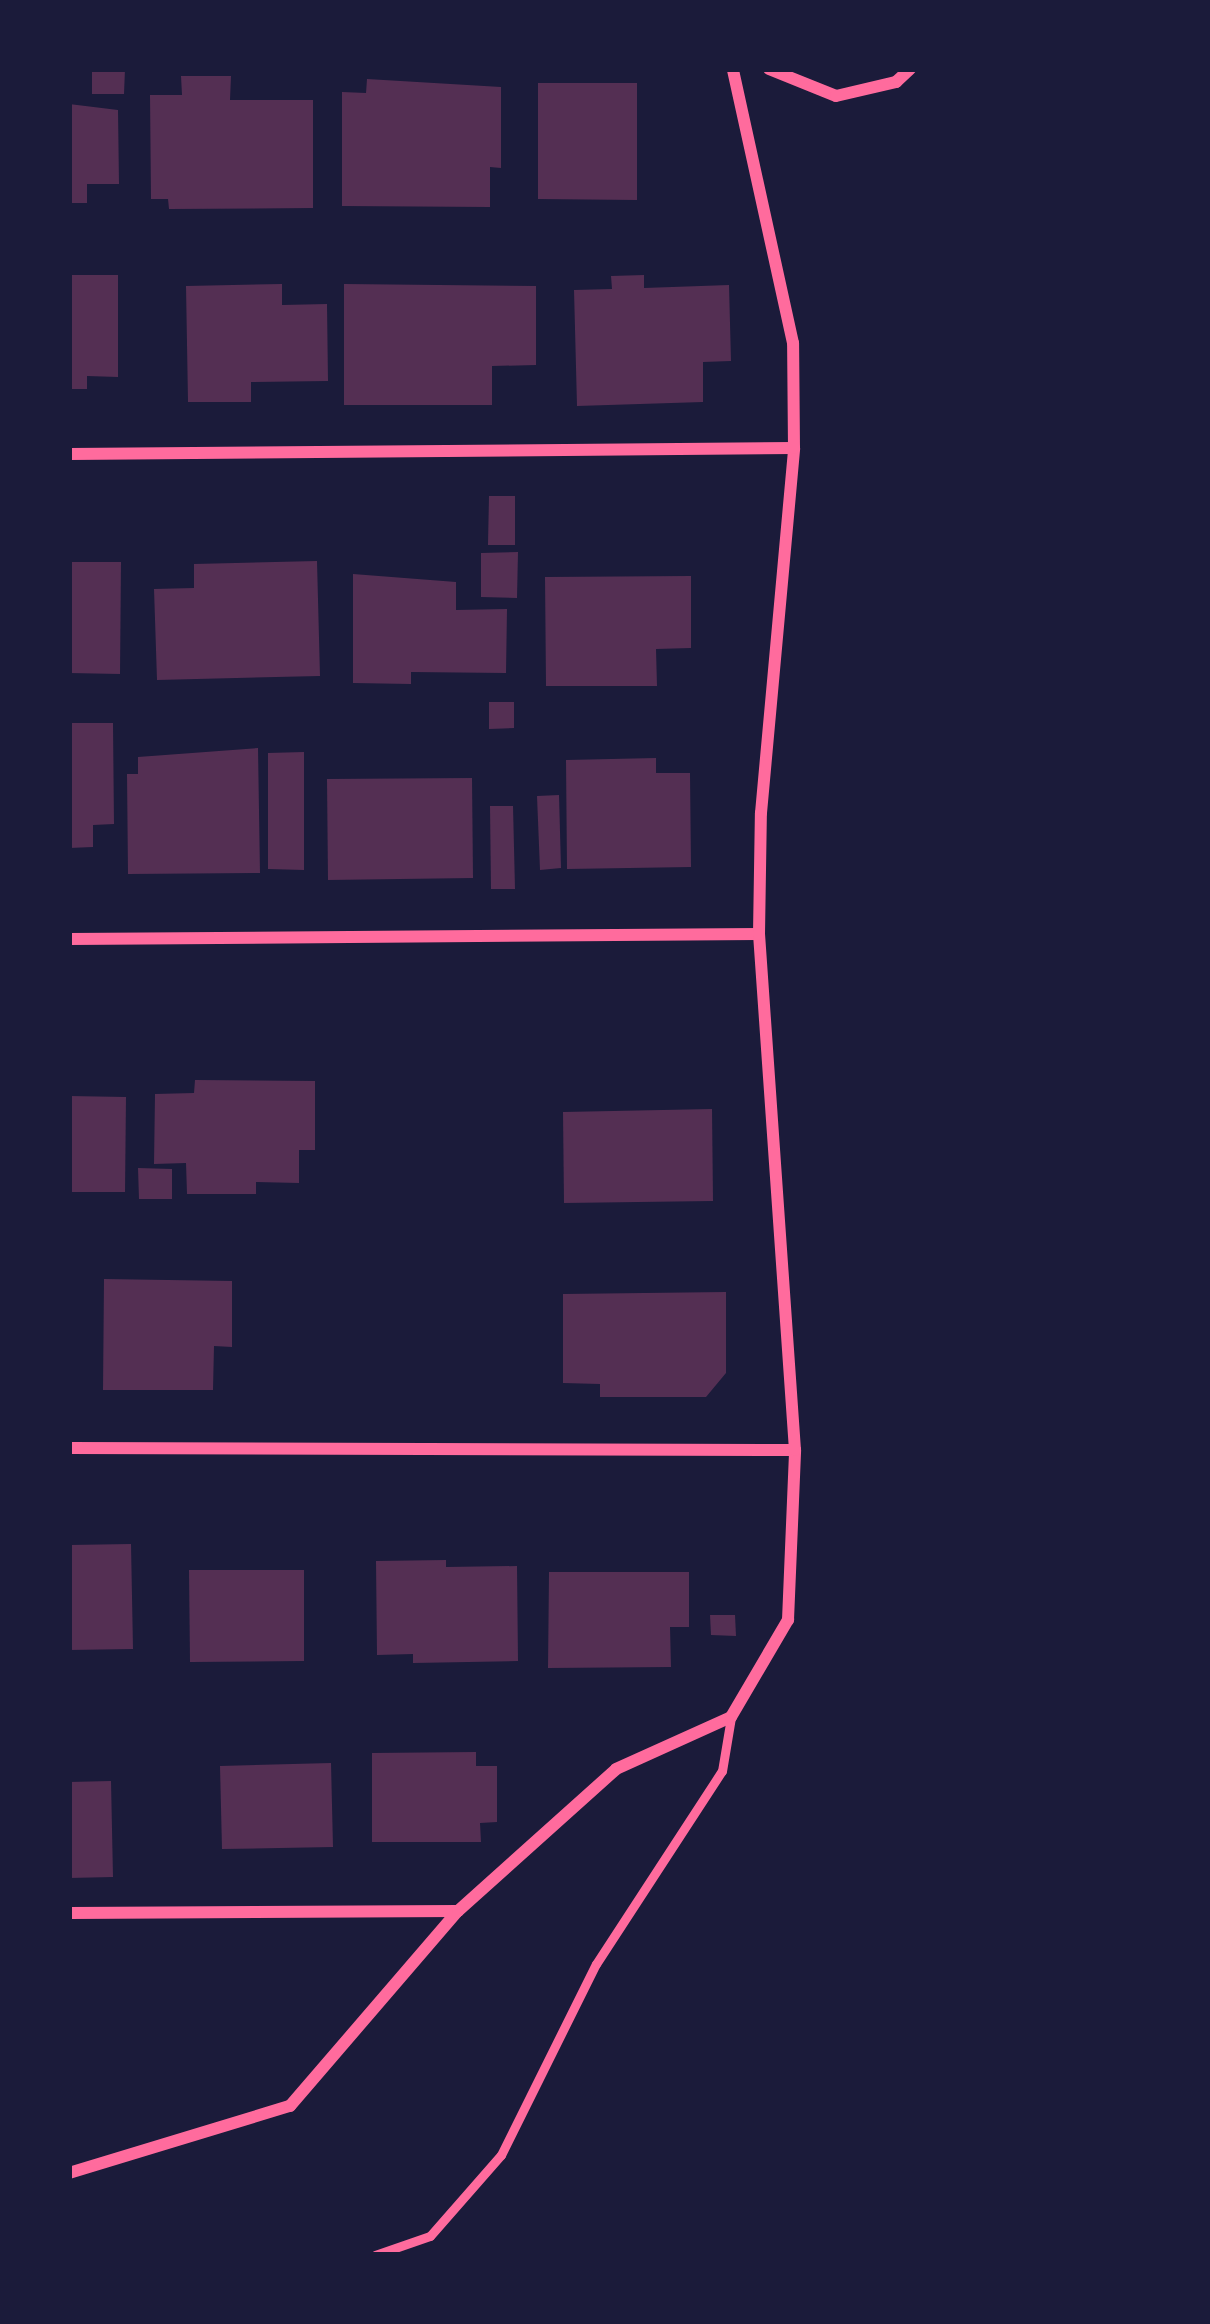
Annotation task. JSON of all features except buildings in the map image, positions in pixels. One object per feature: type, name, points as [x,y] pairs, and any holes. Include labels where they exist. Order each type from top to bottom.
[{"type":"street","points":[[69,2173],[290,2106],[458,1911],[616,1769],[731,1717],[788,1620],[795,1450],[759,934],[761,813],[794,448],[793,343],[733,69]]},
{"type":"street","points":[[769,69],[836,96],[896,82],[910,69]]},
{"type":"street","points":[[69,454],[794,448]]},
{"type":"street","points":[[69,939],[759,934]]},
{"type":"street","points":[[69,1448],[795,1450]]},
{"type":"street","points":[[69,1913],[458,1911]]},
{"type":"lane","points":[[375,2255],[430,2236],[501,2155],[596,1964],[722,1771],[731,1717]]}]
